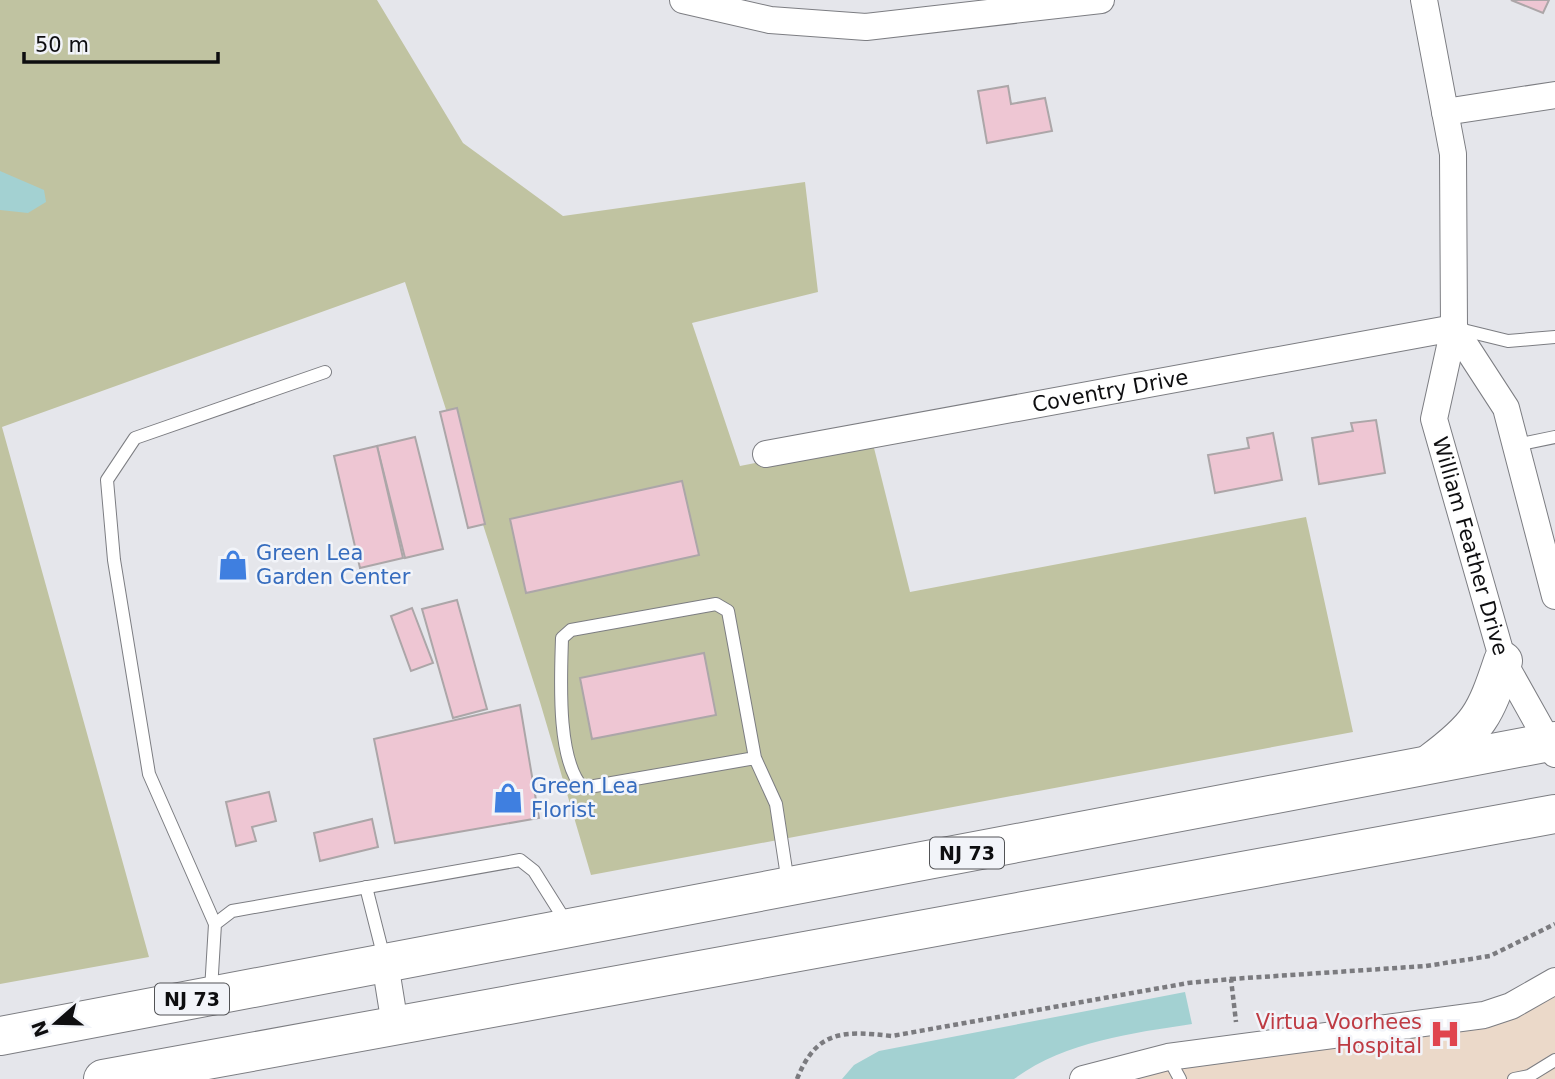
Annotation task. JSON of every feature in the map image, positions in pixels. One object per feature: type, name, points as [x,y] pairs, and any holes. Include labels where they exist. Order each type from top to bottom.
[{"type":"highway","points":[[1429,764],[1464,738],[1479,722],[1489,703],[1503,661]]},
{"type":"highway","name":"NJ 73","points":[[0,1035],[1429,764],[1553,746]]},
{"type":"highway","points":[[103,1079],[1555,814]]},
{"type":"street","points":[[683,0],[770,20],[866,27],[1101,0]]},
{"type":"street","name":"William Feather Drive","points":[[1424,0],[1453,154],[1454,328],[1434,419],[1503,661],[1553,746]]},
{"type":"street","points":[[1445,112],[1555,95]]},
{"type":"street","points":[[1454,328],[1506,408],[1555,596]]},
{"type":"street","name":"Coventry Drive","points":[[766,454],[1454,328]]},
{"type":"street","points":[[385,963],[395,1025]]},
{"type":"street","points":[[1083,1079],[1174,1068],[1238,1047],[1484,1015],[1511,1006],[1555,981]]},
{"type":"lane","points":[[1454,328],[1508,341],[1555,337]]},
{"type":"lane","points":[[211,996],[215,924],[149,774],[114,560],[107,480],[135,438],[325,372]]},
{"type":"lane","points":[[1516,445],[1555,437]]},
{"type":"lane","points":[[755,758],[583,788],[575,780],[561,718],[562,638],[571,630],[716,604],[728,611],[755,758],[776,804],[788,887]]},
{"type":"lane","points":[[215,924],[232,911],[520,860],[534,872],[570,928]]},
{"type":"lane","points":[[366,887],[385,963]]},
{"type":"lane","points":[[1514,1079],[1529,1076],[1555,1060]]},
{"type":"path","points":[[797,1079],[805,1060],[820,1043],[837,1035],[852,1032],[892,1035],[1188,983],[1426,966],[1490,956],[1555,924]]},
{"type":"path","points":[[1231,979],[1238,1047]]},
{"type":"shaded area","name":"Virtua Voorhees Hospital","points":[[1555,981],[1555,1079],[1083,1079],[1430,1021]]},
{"type":"green space","points":[[0,0],[377,0],[463,143],[563,216],[805,182],[818,292],[692,323],[740,466],[872,440],[910,592],[1306,517],[1353,732],[591,875],[540,702],[405,282],[2,427],[149,957],[0,984]]},
{"type":"water","points":[[0,171],[44,190],[46,202],[28,213],[0,210]]},
{"type":"water","points":[[1185,992],[1192,1024],[1122,1036],[1076,1048],[1034,1066],[1014,1079],[842,1079],[854,1065],[879,1051]]},
{"type":"building","points":[[1511,0],[1549,0],[1543,13]]},
{"type":"building","points":[[1008,86],[1011,104],[1045,98],[1052,131],[987,143],[978,91]]},
{"type":"building","points":[[457,408],[485,524],[468,528],[440,412]]},
{"type":"building","points":[[1376,420],[1385,473],[1319,484],[1312,438],[1353,431],[1351,423]]},
{"type":"building","points":[[1273,433],[1282,480],[1215,493],[1208,455],[1249,448],[1247,438]]},
{"type":"building","points":[[415,437],[443,549],[405,558],[377,446]]},
{"type":"building","points":[[377,446],[403,558],[360,568],[334,456]]},
{"type":"building","points":[[682,481],[699,555],[526,593],[510,519]]},
{"type":"building","points":[[457,600],[487,709],[453,718],[422,609]]},
{"type":"building","points":[[412,608],[433,663],[411,671],[391,616]]},
{"type":"building","points":[[704,653],[716,715],[592,739],[580,678]]},
{"type":"building","points":[[520,705],[539,818],[395,843],[374,739]]},
{"type":"building","points":[[269,792],[276,821],[252,827],[256,841],[236,846],[226,802]]},
{"type":"building","points":[[372,819],[378,847],[320,861],[314,833]]},
{"type":"place","name":"Green Lea Garden Center","points":[[233,565]]},
{"type":"place","name":"Green Lea Florist","points":[[508,798]]},
{"type":"place","name":"Virtua Voorhees Hospital","points":[[1445,1034]]}]
